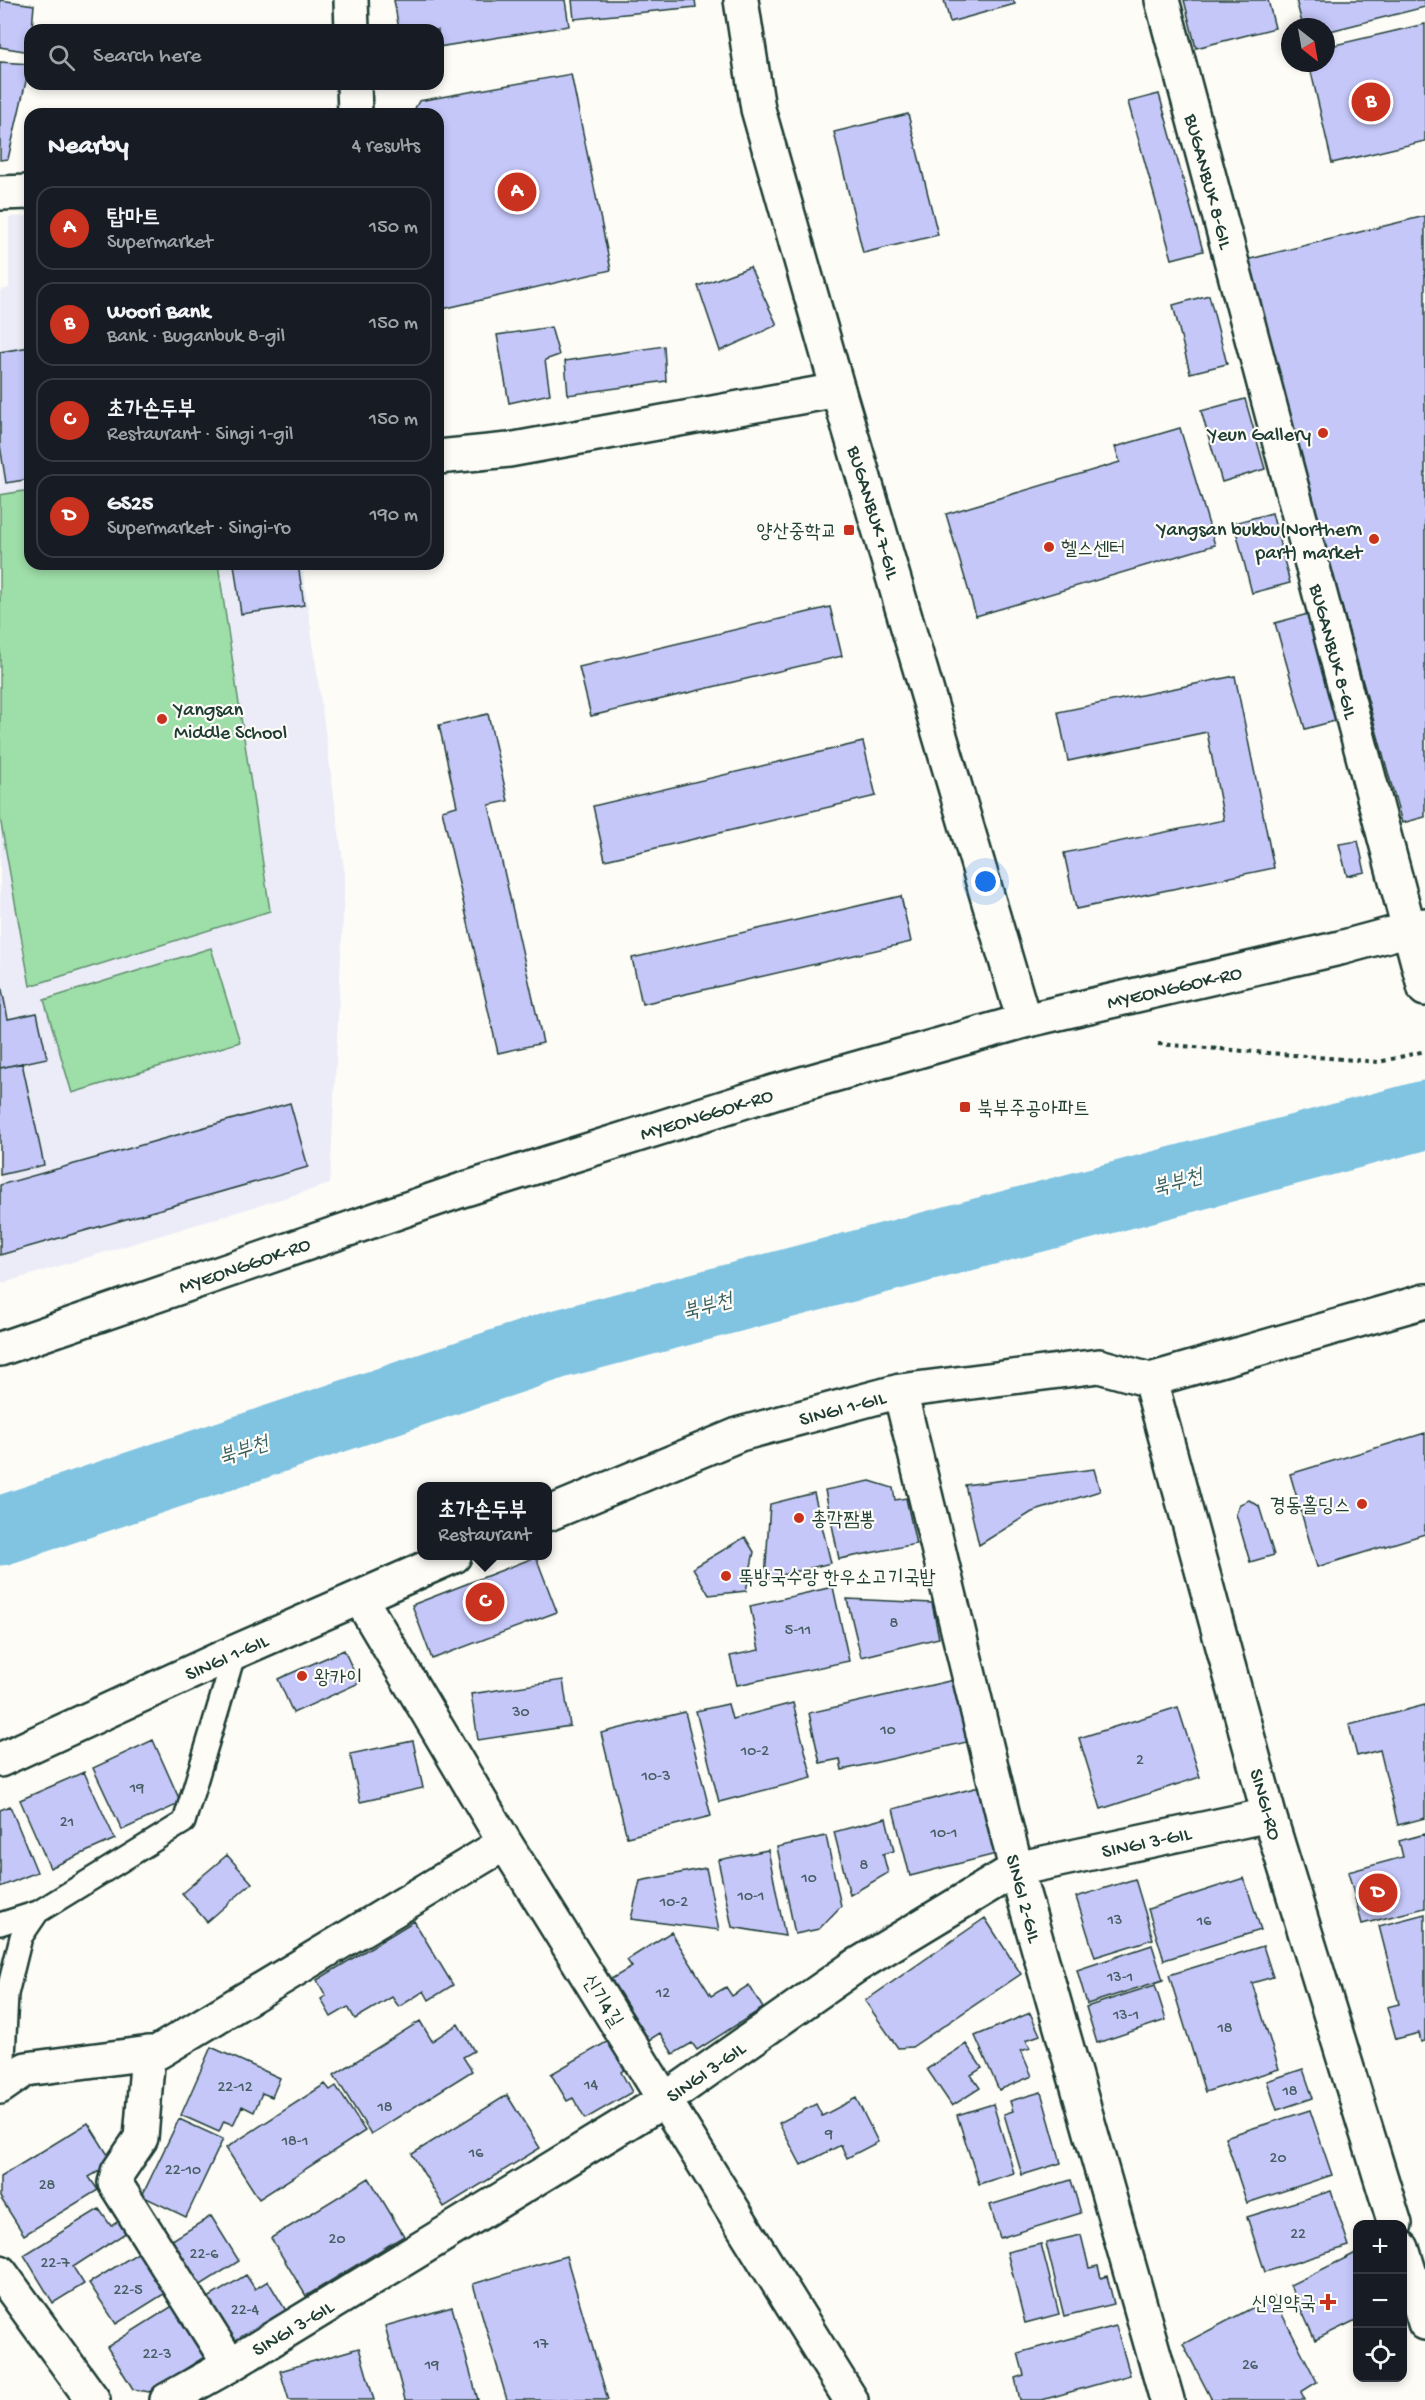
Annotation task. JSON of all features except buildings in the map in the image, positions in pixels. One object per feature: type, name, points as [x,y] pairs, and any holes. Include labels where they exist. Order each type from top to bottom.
[{"type":"street","points":[[351,0],[352,24]]},
{"type":"street","name":"BUGANBUK 7-GIL","points":[[741,0],[758,109],[838,390],[1024,1021]]},
{"type":"street","name":"BUGANBUK 8-GIL","points":[[1162,0],[1417,927],[1425,989]]},
{"type":"street","points":[[354,90],[355,108]]},
{"type":"street","points":[[0,193],[24,192]]},
{"type":"street","points":[[444,456],[509,450],[838,390]]},
{"type":"street","name":"MYEONGGOK-RO","points":[[0,1349],[462,1190],[777,1091],[1024,1021],[1340,948],[1417,927]]},
{"type":"street","points":[[1150,1380],[1425,1301]]},
{"type":"street","name":"SINGI 1-GIL","points":[[552,1512],[740,1434],[900,1391],[1099,1366],[1150,1380]]},
{"type":"street","name":"SINGI-RO","points":[[1150,1380],[1269,1815],[1394,2220]]},
{"type":"street","name":"SINGI 2-GIL","points":[[900,1391],[1016,1869],[1167,2400]]},
{"type":"street","name":"SINGI 1-GIL","points":[[0,1760],[235,1652],[445,1560]]},
{"type":"street","name":"신기4길","points":[[360,1598],[505,1843],[666,2098],[851,2400]]},
{"type":"street","name":"SINGI 3-GIL","points":[[167,2400],[230,2365],[666,2098],[854,1967],[1016,1869],[1269,1815]]},
{"type":"street","points":[[4,2084],[26,2069],[158,2052],[505,1843]]},
{"type":"street","points":[[148,2053],[141,2138],[118,2172],[115,2183],[230,2365]]},
{"type":"street","points":[[1407,2264],[1425,2323]]},
{"type":"street","points":[[0,2272],[93,2400]]},
{"type":"lane","points":[[0,1924],[38,1912],[184,1822],[235,1652]]},
{"type":"lane","points":[[4,2084],[7,1994],[21,1937],[38,1912]]},
{"type":"path","points":[[1158,1044],[1379,1062],[1425,1051]]},
{"type":"shaded area","name":"Yangsan Middle School","points":[[24,216],[24,570],[303,570],[345,875],[330,1184],[0,1284],[0,290],[9,288],[9,217]]},
{"type":"green space","points":[[24,491],[24,570],[219,570],[270,911],[30,986],[0,818],[0,495]]},
{"type":"green space","points":[[211,948],[240,1042],[72,1093],[44,1000]]},
{"type":"waterway","name":"북부천","points":[[0,1531],[555,1345],[1425,1115]]},
{"type":"place","name":"Woori Bank","points":[[1371,102]]},
{"type":"place","name":"탑마트","points":[[517,192]]},
{"type":"place","name":"Yeun Gallery","points":[[1323,433]]},
{"type":"place","name":"양산중학교","points":[[849,530]]},
{"type":"place","name":"Yangsan bukbu(Northern part) market","points":[[1374,539]]},
{"type":"place","name":"헬스센터","points":[[1049,547]]},
{"type":"place","name":"Yangsan Middle School","points":[[162,719]]},
{"type":"place","name":"북부주공아파트","points":[[965,1107]]},
{"type":"place","name":"경동홀딩스","points":[[1362,1504]]},
{"type":"place","name":"총각짬뽕","points":[[799,1518]]},
{"type":"place","name":"뚝방국수랑 한우소고기국밥","points":[[726,1576]]},
{"type":"place","name":"초가손두부","points":[[485,1602]]},
{"type":"place","name":"왕카이","points":[[302,1676]]},
{"type":"place","name":"GS25","points":[[1378,1893]]},
{"type":"place","name":"신일약국","points":[[1328,2302]]}]
